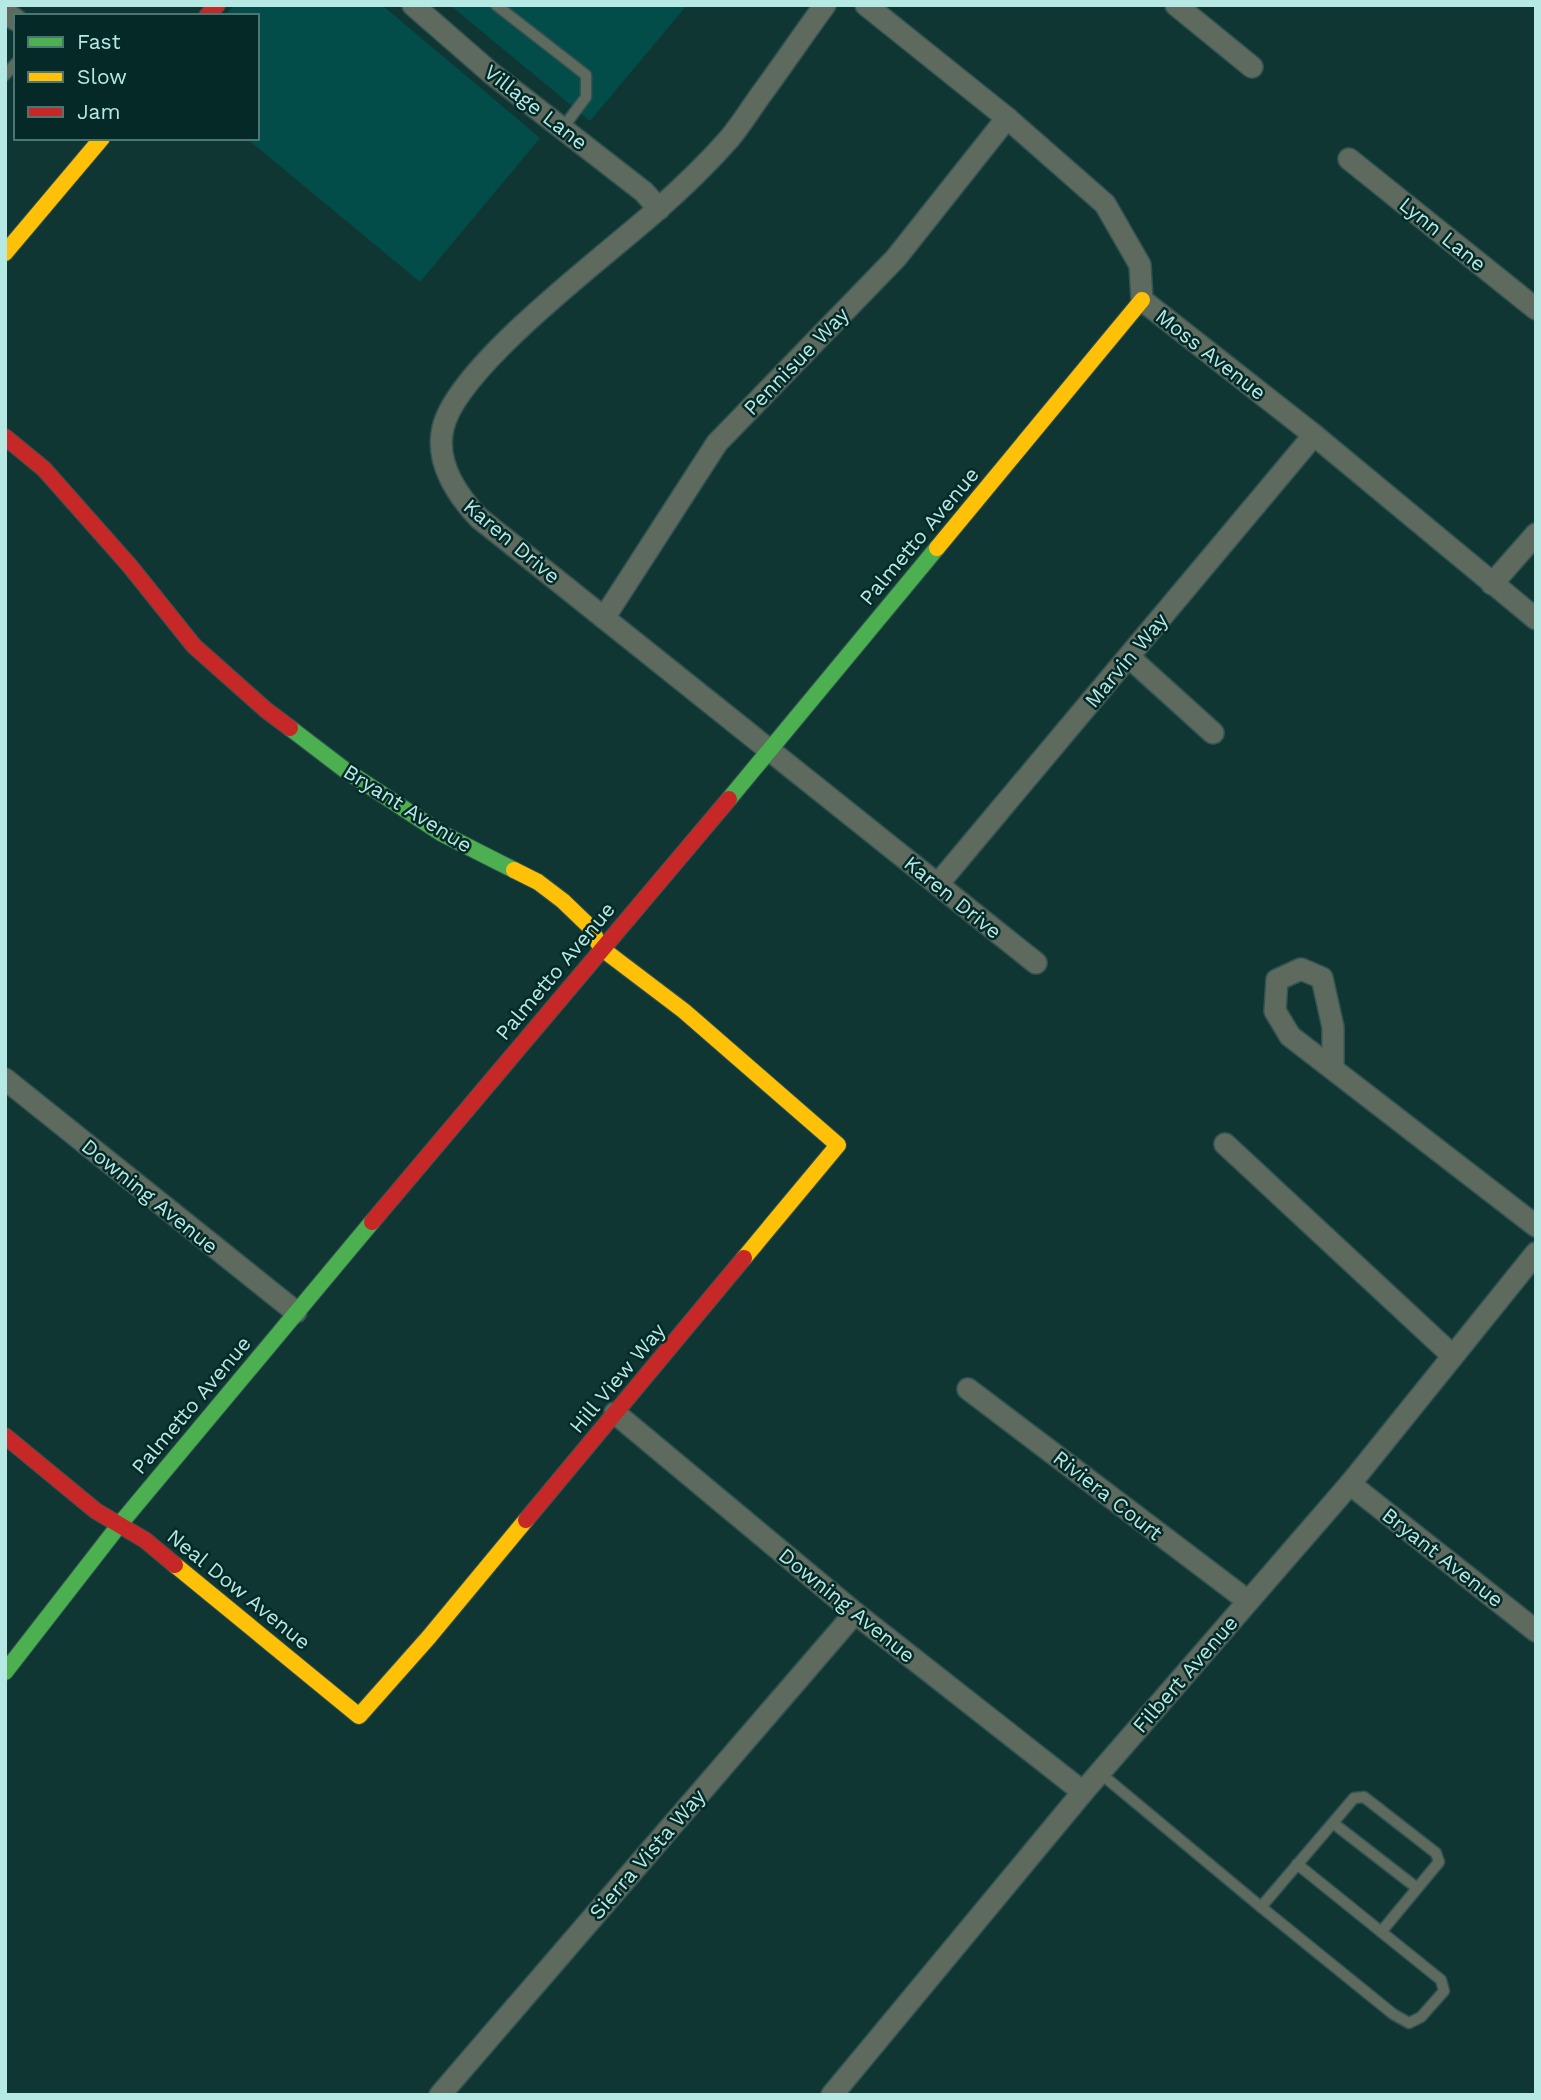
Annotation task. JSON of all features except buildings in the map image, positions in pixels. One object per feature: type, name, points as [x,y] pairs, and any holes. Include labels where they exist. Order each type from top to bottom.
[{"type":"street","name":"Karen Drive","points":[[825,5],[730,138],[659,209],[525,324],[473,377],[456,401],[443,428],[442,446],[452,482],[460,497],[479,518],[1036,963]]},
{"type":"street","name":"Moss Avenue","points":[[866,5],[1007,118],[1105,204],[1140,265],[1142,300],[1314,435],[1536,619]]},
{"type":"street","points":[[1176,5],[1252,68]]},
{"type":"street","name":"Village Lane","points":[[414,6],[491,73],[644,192],[659,209]]},
{"type":"street","name":"Pennisue Way","points":[[604,618],[717,443],[896,258],[1007,118]]},
{"type":"street","points":[[5,253],[100,140]]},
{"type":"street","name":"Lynn Lane","points":[[1349,159],[1536,309]]},
{"type":"street","name":"Palmetto Avenue","points":[[5,1672],[120,1524],[601,948],[771,750],[1142,300]]},
{"type":"street","name":"Marvin Way","points":[[938,884],[1314,435]]},
{"type":"street","name":"Bryant Avenue","points":[[5,438],[44,469],[129,565],[194,646],[256,701],[345,770],[441,833],[538,881],[590,926],[601,948],[684,1011],[838,1145]]},
{"type":"street","points":[[1492,584],[1536,534]]},
{"type":"street","points":[[1129,657],[1213,733]]},
{"type":"street","points":[[1333,1068],[1536,1226]]},
{"type":"street","name":"Downing Avenue","points":[[5,1079],[296,1312]]},
{"type":"street","points":[[1225,1144],[1453,1356]]},
{"type":"street","name":"Hill View Way","points":[[429,1637],[838,1145]]},
{"type":"street","name":"Filbert Avenue","points":[[832,2095],[1083,1792],[1350,1484],[1536,1253]]},
{"type":"street","name":"Riviera Court","points":[[968,1389],[1248,1601]]},
{"type":"street","name":"Downing Avenue","points":[[615,1413],[855,1614],[1083,1792]]},
{"type":"street","name":"Neal Dow Avenue","points":[[5,1436],[96,1511],[145,1540],[359,1716],[429,1637]]},
{"type":"street","name":"Bryant Avenue","points":[[1350,1484],[1536,1631]]},
{"type":"street","name":"Sierra Vista Way","points":[[440,2095],[855,1614]]},
{"type":"lane","points":[[496,5],[586,75],[586,97],[562,129]]},
{"type":"lane","points":[[1100,1773],[1393,2014],[1409,2023],[1421,2018],[1444,1990],[1441,1980],[1297,1864]]},
{"type":"lane","points":[[1261,1907],[1354,1798],[1363,1797],[1436,1853],[1439,1862],[1381,1932]]},
{"type":"lane","points":[[1333,1823],[1417,1888]]},
{"type":"shaded area","points":[[234,5],[382,5],[540,138],[420,282],[248,140],[259,140],[259,14],[227,14]]},
{"type":"shaded area","points":[[450,5],[687,5],[590,121]]},
{"type":"traffic: fast","points":[[729,799],[937,548]]},
{"type":"traffic: fast","points":[[290,728],[345,770],[441,833],[514,870]]},
{"type":"traffic: fast","points":[[5,1672],[120,1524],[372,1222]]},
{"type":"traffic: slow","points":[[5,253],[100,140]]},
{"type":"traffic: slow","points":[[937,548],[1142,300]]},
{"type":"traffic: slow","points":[[514,870],[538,882],[563,901],[590,927],[601,948],[684,1011],[838,1145],[744,1258]]},
{"type":"traffic: slow","points":[[175,1565],[359,1716],[526,1520]]},
{"type":"traffic: jam","points":[[209,14],[217,5]]},
{"type":"traffic: jam","points":[[5,437],[44,469],[129,565],[194,646],[290,728]]},
{"type":"traffic: jam","points":[[372,1222],[729,799]]},
{"type":"traffic: jam","points":[[526,1520],[744,1258]]},
{"type":"traffic: jam","points":[[5,1436],[96,1511],[145,1540],[175,1565]]}]
